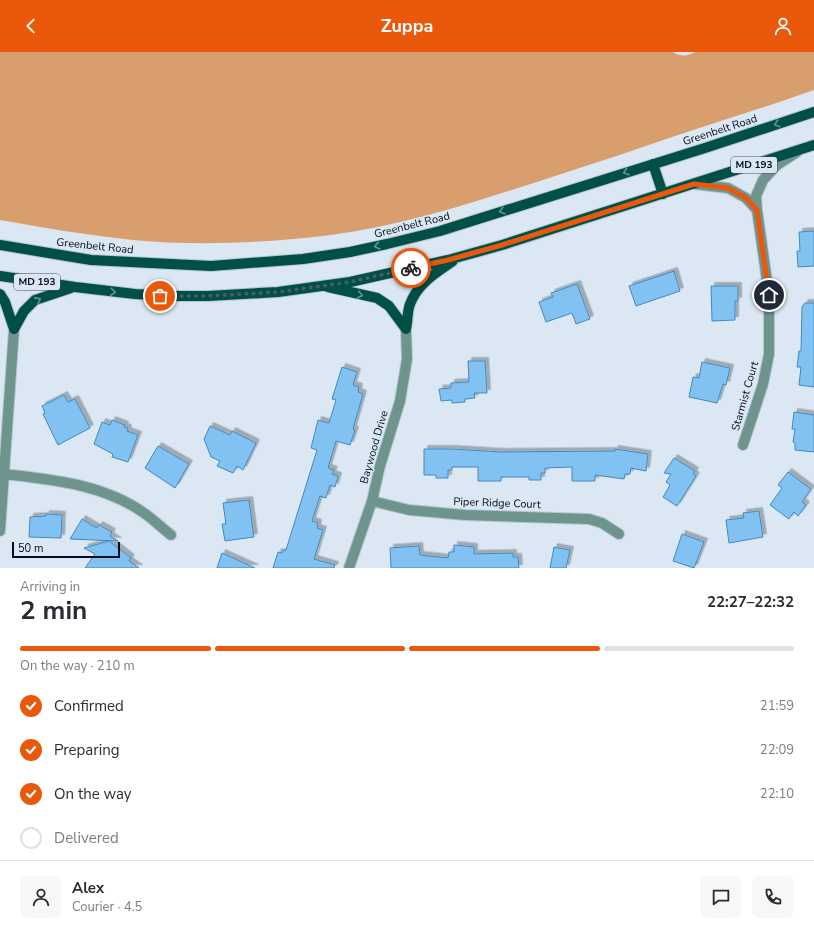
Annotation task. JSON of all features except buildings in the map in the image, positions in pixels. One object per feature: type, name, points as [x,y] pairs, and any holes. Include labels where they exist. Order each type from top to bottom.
[{"type":"main road","name":"Greenbelt Road","points":[[0,245],[91,260],[211,266],[303,258],[380,246],[440,231],[814,112]]},
{"type":"main road","name":"MD 193","points":[[0,276],[135,294],[172,296],[208,296],[278,292],[350,282],[457,258],[502,245],[814,145]]},
{"type":"main road","points":[[653,164],[663,194]]},
{"type":"main road","points":[[406,329],[410,306],[416,291],[428,279],[457,258]]},
{"type":"main road","points":[[322,286],[377,298],[389,306],[406,329]]},
{"type":"main road","points":[[14,329],[24,311],[35,300],[75,287]]},
{"type":"main road","points":[[0,294],[6,302],[14,329]]},
{"type":"street","name":"Starmist Court","points":[[743,445],[763,384],[769,354],[769,295],[756,196],[763,180],[777,165],[800,149]]},
{"type":"street","points":[[694,184],[728,188],[746,198],[757,210]]},
{"type":"street","points":[[0,531],[14,329]]},
{"type":"street","name":"Baywood Drive","points":[[349,568],[372,501],[380,466],[400,401],[407,359],[406,329]]},
{"type":"street","points":[[4,474],[70,482],[104,492],[144,513],[170,535]]},
{"type":"street","name":"Piper Ridge Court","points":[[372,501],[410,510],[465,515],[589,519],[602,523],[619,534]]},
{"type":"shaded area","points":[[0,52],[673,52],[678,55],[684,55],[695,52],[814,52],[814,90],[502,193],[389,225],[331,235],[257,242],[158,242],[83,234],[0,220]]},
{"type":"way so far","points":[[160,296],[208,296],[278,292],[350,282],[411,268]]},
{"type":"route","points":[[411,268],[448,260],[502,245],[694,184],[728,188],[746,198],[757,210],[769,295]]}]
